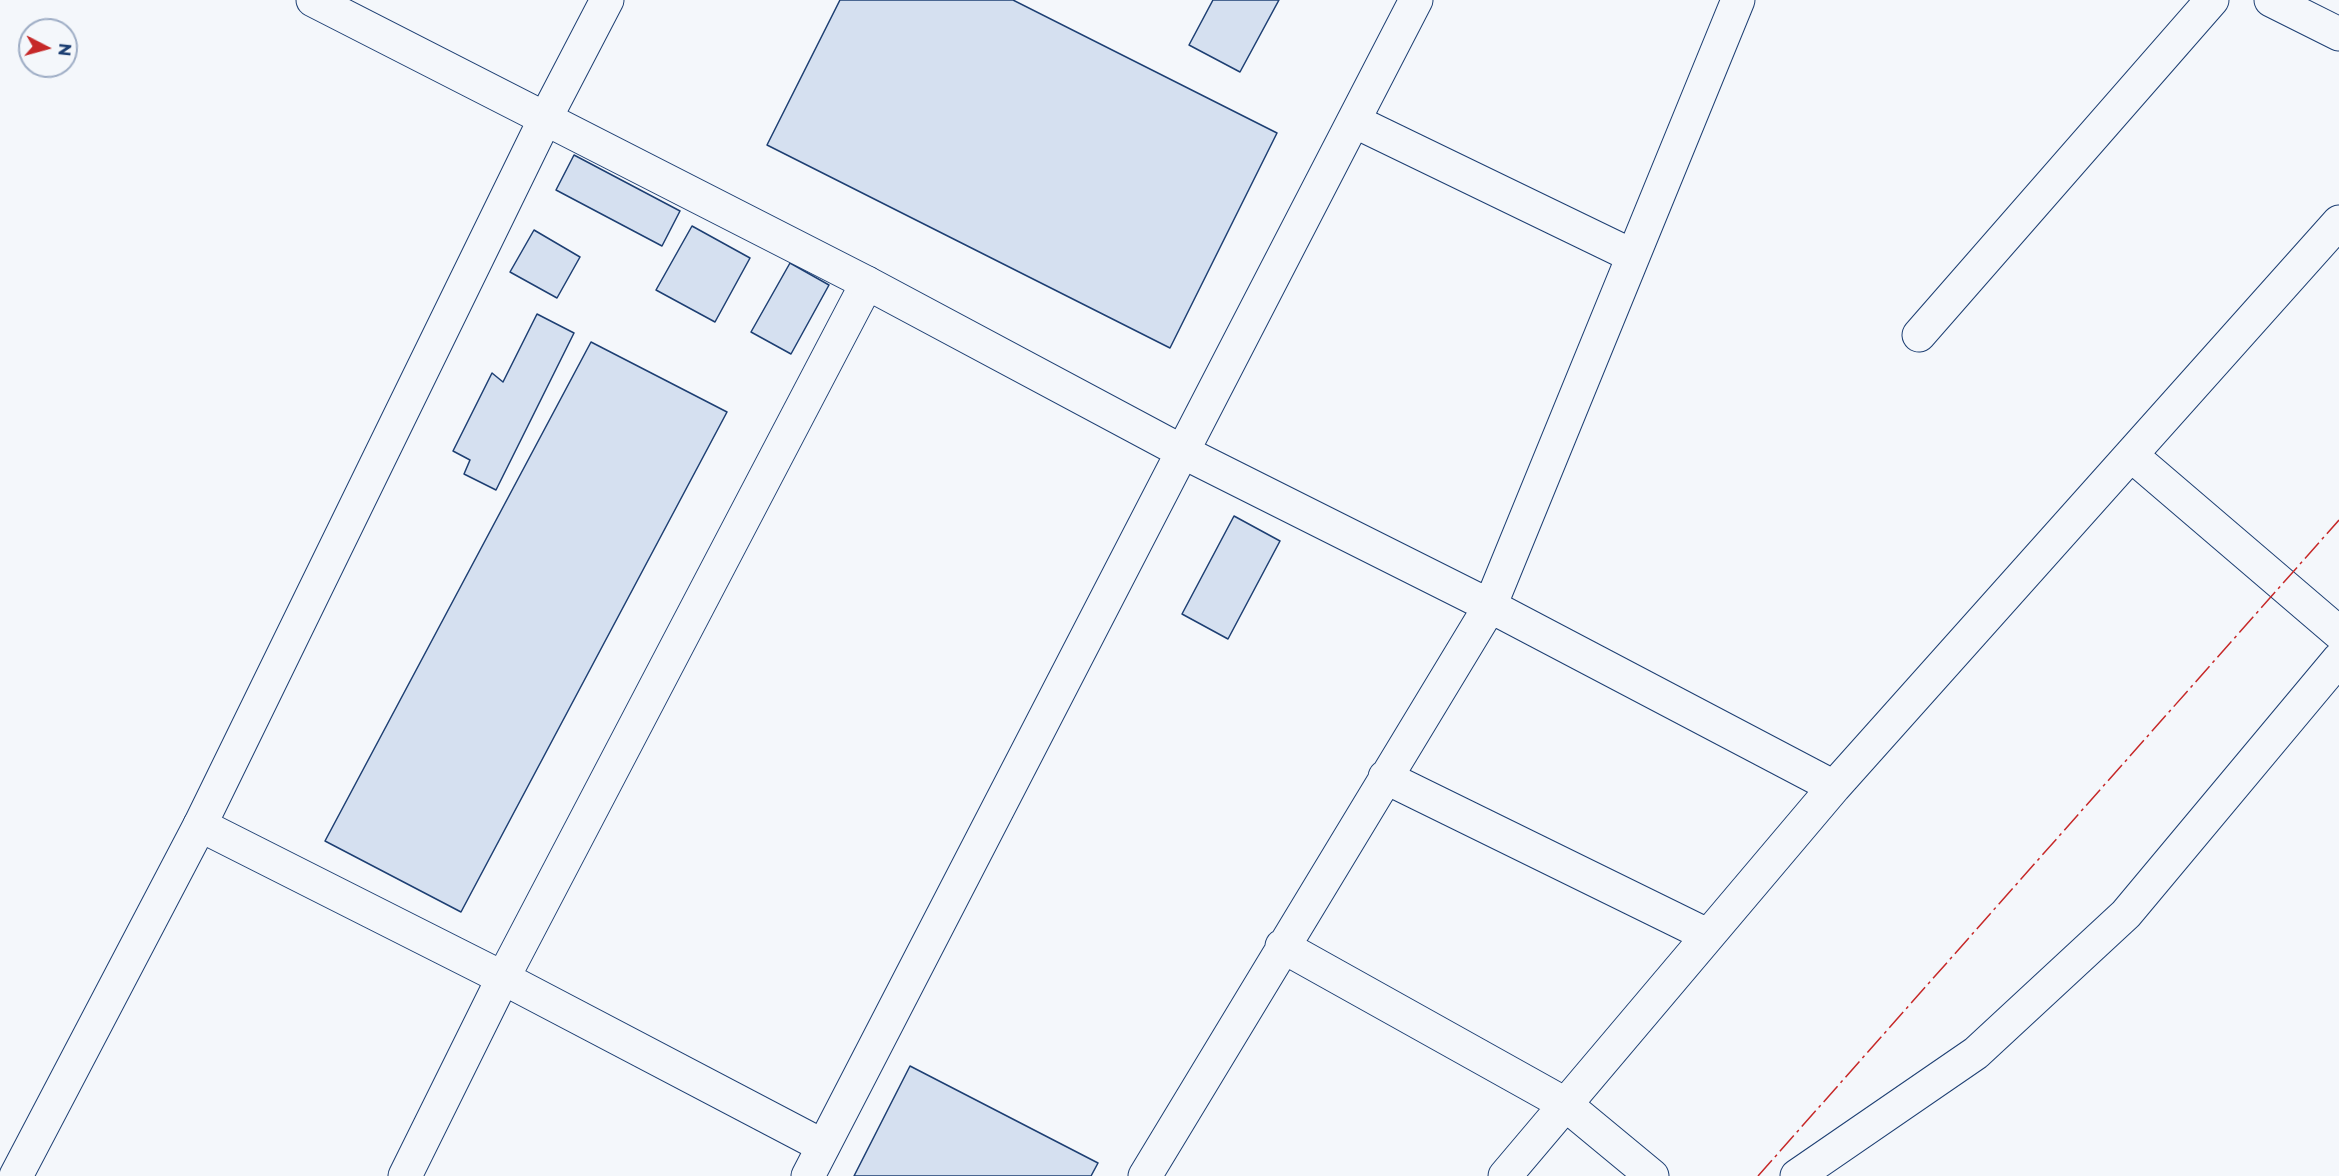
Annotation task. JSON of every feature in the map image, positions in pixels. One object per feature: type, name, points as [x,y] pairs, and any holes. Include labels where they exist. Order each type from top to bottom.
[{"type":"street","points":[[313,0],[867,283],[1183,452],[1490,606],[1834,787]]},
{"type":"street","points":[[16,1176],[200,825],[545,119],[606,0]]},
{"type":"street","points":[[808,1176],[1416,0]]},
{"type":"street","points":[[1145,1176],[1282,946],[1490,606],[1738,0]]},
{"type":"street","points":[[1919,335],[2212,0]]},
{"type":"street","points":[[2277,1],[2339,34]]},
{"type":"street","points":[[1354,121],[1633,256]]},
{"type":"street","points":[[1505,1176],[1834,787],[2339,222]]},
{"type":"street","points":[[405,1176],[503,978],[867,283]]},
{"type":"street","points":[[2131,455],[2339,633]]},
{"type":"street","points":[[1797,1176],[1976,1053],[2126,914],[2339,659]]},
{"type":"street","points":[[1385,777],[1707,935]]},
{"type":"street","points":[[200,825],[503,978],[823,1146]]},
{"type":"street","points":[[1282,946],[1565,1104],[1652,1176]]},
{"type":"building","points":[[840,0],[1013,0],[1277,133],[1170,348],[767,145]]},
{"type":"building","points":[[1213,0],[1279,0],[1240,72],[1189,45]]},
{"type":"building","points":[[574,155],[680,211],[662,246],[556,190]]},
{"type":"building","points":[[692,226],[750,258],[715,322],[656,290]]},
{"type":"building","points":[[534,230],[580,257],[557,298],[510,272]]},
{"type":"building","points":[[790,263],[829,285],[791,354],[751,332]]},
{"type":"building","points":[[537,314],[574,333],[496,490],[464,474],[470,460],[453,451],[492,373],[503,382]]},
{"type":"building","points":[[591,342],[727,412],[461,912],[325,841]]},
{"type":"building","points":[[1234,516],[1280,541],[1228,639],[1182,614]]},
{"type":"building","points":[[910,1066],[1098,1163],[1091,1176],[854,1176]]},
{"type":"power","points":[[1758,1176],[2339,520]]}]
